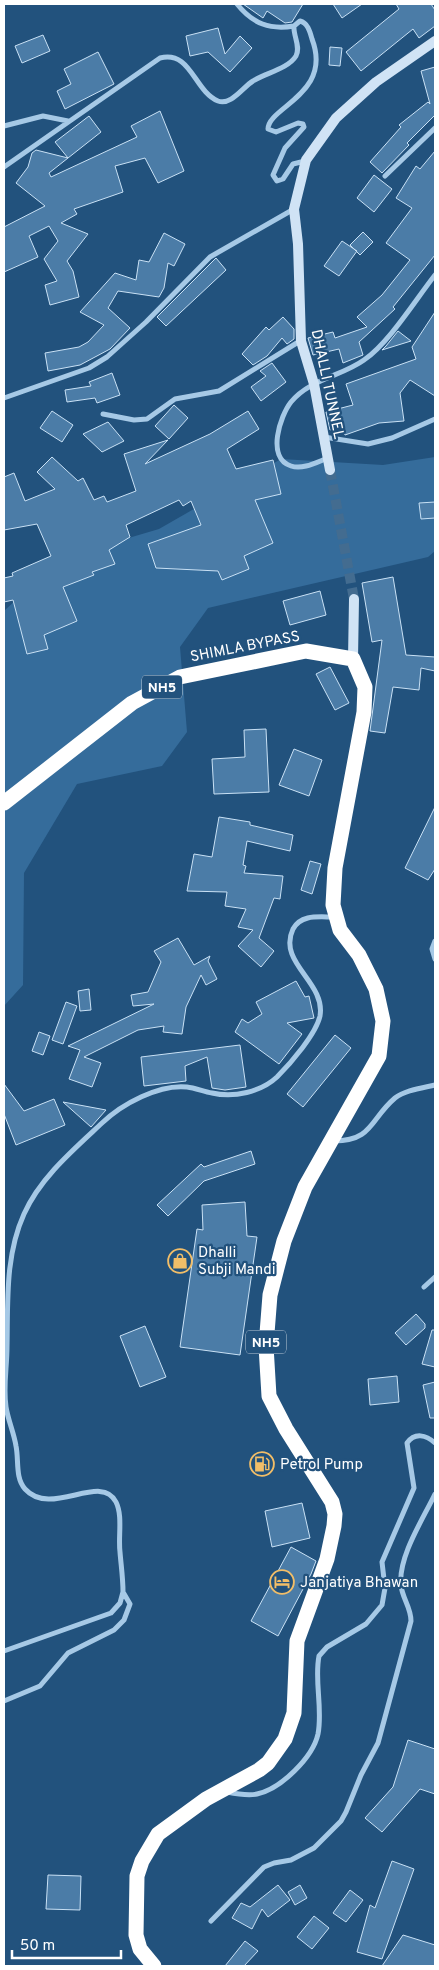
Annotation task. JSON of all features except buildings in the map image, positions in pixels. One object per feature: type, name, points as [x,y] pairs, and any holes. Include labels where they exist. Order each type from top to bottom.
[{"type":"highway","name":"SHIMLA BYPASS","points":[[4,803],[132,703],[180,677],[306,651],[353,659]]},
{"type":"highway","name":"NH5","points":[[154,1966],[140,1949],[136,1935],[138,1876],[142,1861],[158,1834],[221,1791],[268,1763],[290,1727],[295,1701],[297,1641],[322,1578],[334,1526],[334,1505],[286,1429],[269,1396],[266,1346],[270,1295],[284,1241],[305,1187],[379,1056],[383,1021],[376,989],[359,956],[340,930],[333,905],[335,868],[364,712],[365,687],[353,659]]},
{"type":"main road","points":[[294,210],[306,160],[336,118],[376,82],[435,41]]},
{"type":"main road","name":"DHALLI TUNNEL","points":[[294,210],[298,244],[301,341],[314,384],[330,470]]},
{"type":"main road","points":[[353,659],[354,599]]},
{"type":"street","points":[[237,4],[255,21],[265,26],[279,28],[294,26],[300,21],[307,25],[317,59],[307,86],[300,96],[268,125],[268,129],[276,132],[298,122],[303,124],[304,127],[284,148],[278,161],[274,179],[280,181],[293,164],[306,160]]},
{"type":"street","points":[[4,167],[160,58],[169,55],[184,64],[209,94],[218,101],[228,101],[264,74],[292,61],[297,54],[298,47],[294,26]]},
{"type":"street","points":[[4,126],[44,116],[68,121]]},
{"type":"street","points":[[385,176],[435,128]]},
{"type":"street","points":[[4,398],[89,368],[107,357],[146,322],[210,256],[294,210]]},
{"type":"street","points":[[328,458],[305,466],[292,466],[284,462],[278,451],[277,434],[292,402],[314,384],[364,360],[386,338],[435,275]]},
{"type":"street","points":[[103,414],[134,420],[146,419],[175,400],[219,390],[301,341]]},
{"type":"street","points":[[324,437],[368,444],[392,438],[435,419]]},
{"type":"street","points":[[4,1652],[111,1613],[120,1604],[123,1592],[119,1519],[117,1504],[112,1496],[97,1490],[45,1500],[34,1497],[23,1488],[18,1472],[17,1448],[6,1407],[5,1385],[8,1280],[11,1255],[23,1216],[33,1196],[45,1180],[104,1121],[135,1100],[170,1088],[188,1087],[224,1095],[245,1093],[270,1084],[314,1031],[320,1016],[320,1004],[290,952],[289,940],[295,926],[302,919],[311,916],[336,917]]},
{"type":"street","points":[[435,941],[432,949],[435,959]]},
{"type":"street","points":[[331,1141],[356,1140],[396,1097],[435,1084]]},
{"type":"street","points":[[424,1287],[435,1277]]},
{"type":"street","points":[[221,1791],[253,1794],[273,1788],[286,1778],[310,1752],[318,1733],[319,1656],[327,1647],[366,1624],[378,1611],[385,1595],[382,1562],[414,1488],[406,1443],[412,1438],[423,1435],[435,1443]]},
{"type":"street","points":[[212,1921],[264,1867],[274,1862],[292,1860],[314,1848],[346,1812],[361,1775],[378,1743],[385,1722],[411,1621],[410,1606],[403,1596],[401,1586],[402,1566],[435,1494]]},
{"type":"street","points":[[4,1701],[40,1686],[68,1652],[114,1630],[128,1612],[130,1604],[123,1592]]},
{"type":"shaded area","points":[[435,457],[435,551],[428,557],[208,608],[180,647],[187,732],[162,766],[77,784],[24,873],[23,985],[4,1006],[4,611],[61,558],[159,529],[281,459],[383,465]]},
{"type":"tunnel","points":[[330,470],[354,599]]},
{"type":"place","name":"Dhalli Subji Mandi","points":[[180,1261]]},
{"type":"place","name":"Petrol Pump","points":[[262,1464]]},
{"type":"place","name":"Janjatiya Bhawan","points":[[282,1582]]}]
